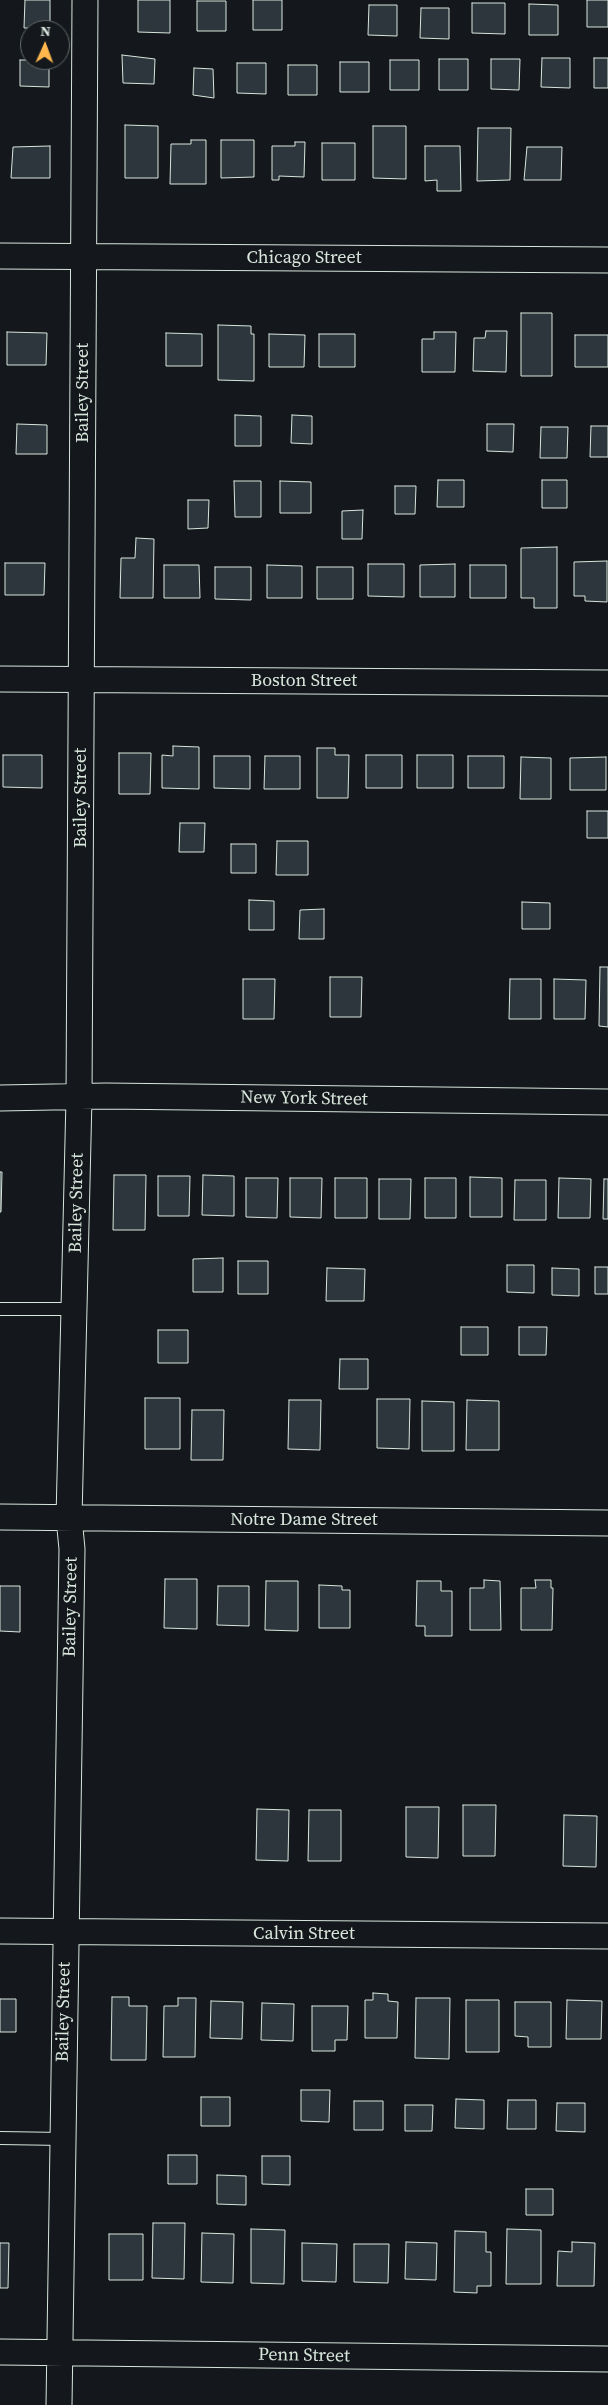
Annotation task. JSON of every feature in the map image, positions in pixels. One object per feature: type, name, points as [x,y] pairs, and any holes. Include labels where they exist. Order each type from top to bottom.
[{"type":"street","name":"Bailey Street","points":[[59,2405],[72,1549],[69,1518],[79,1098],[85,0]]},
{"type":"street","name":"Chicago Street","points":[[0,256],[608,260]]},
{"type":"street","name":"Boston Street","points":[[0,679],[608,683]]},
{"type":"street","name":"New York Street","points":[[0,1098],[608,1102]]},
{"type":"street","name":"Notre Dame Street","points":[[0,1517],[608,1523]]},
{"type":"street","name":"Calvin Street","points":[[0,1931],[608,1936]]},
{"type":"street","name":"Penn Street","points":[[0,2352],[608,2359]]},
{"type":"lane","points":[[0,1309],[74,1309]]},
{"type":"lane","points":[[0,2138],[63,2139]]},
{"type":"building","points":[[25,0],[50,0],[50,20],[24,20]]},
{"type":"building","points":[[138,0],[170,0],[170,33],[138,32]]},
{"type":"building","points":[[253,0],[282,0],[282,30],[253,30]]},
{"type":"building","points":[[587,0],[608,0],[608,27],[587,27]]},
{"type":"building","points":[[197,1],[226,1],[226,31],[197,31]]},
{"type":"building","points":[[472,3],[505,3],[505,34],[472,33]]},
{"type":"building","points":[[529,4],[558,5],[558,35],[529,35]]},
{"type":"building","points":[[369,5],[397,5],[397,36],[368,35]]},
{"type":"building","points":[[421,8],[449,8],[449,39],[420,38]]},
{"type":"building","points":[[122,55],[155,59],[154,84],[123,83]]},
{"type":"building","points":[[542,58],[570,58],[570,88],[541,87]]},
{"type":"building","points":[[594,58],[608,58],[608,88],[594,88]]},
{"type":"building","points":[[439,59],[468,59],[468,90],[439,90]]},
{"type":"building","points":[[491,59],[520,59],[519,90],[491,89]]},
{"type":"building","points":[[390,60],[419,60],[419,90],[390,90]]},
{"type":"building","points":[[340,62],[369,62],[369,92],[340,92]]},
{"type":"building","points":[[237,63],[266,63],[266,94],[237,93]]},
{"type":"building","points":[[288,65],[317,65],[317,95],[288,95]]},
{"type":"building","points":[[194,68],[213,69],[214,98],[193,95]]},
{"type":"building","points":[[20,70],[49,70],[49,87],[20,86]]},
{"type":"building","points":[[125,125],[158,126],[158,178],[125,178]]},
{"type":"building","points":[[373,126],[406,126],[406,179],[373,178]]},
{"type":"building","points":[[478,128],[511,128],[510,180],[477,181]]},
{"type":"building","points":[[191,140],[206,140],[206,184],[170,184],[171,144],[191,144]]},
{"type":"building","points":[[221,140],[254,140],[254,177],[221,178]]},
{"type":"building","points":[[295,142],[305,142],[304,177],[279,176],[279,180],[272,180],[272,146],[295,146]]},
{"type":"building","points":[[322,143],[355,143],[355,180],[322,180]]},
{"type":"building","points":[[50,146],[50,178],[11,178],[13,147]]},
{"type":"building","points":[[425,146],[460,146],[461,191],[437,191],[437,180],[425,181]]},
{"type":"building","points":[[527,147],[562,147],[561,180],[524,180]]},
{"type":"building","points":[[521,313],[552,313],[552,376],[521,376]]},
{"type":"building","points":[[218,325],[251,326],[251,334],[254,334],[254,381],[218,380]]},
{"type":"building","points":[[486,331],[507,331],[506,372],[473,371],[474,338],[485,338]]},
{"type":"building","points":[[7,332],[47,333],[46,365],[7,365]]},
{"type":"building","points":[[434,332],[456,332],[455,372],[422,372],[422,339],[434,339]]},
{"type":"building","points":[[166,333],[202,334],[202,366],[166,366]]},
{"type":"building","points":[[269,334],[305,335],[304,367],[269,367]]},
{"type":"building","points":[[319,334],[355,334],[355,367],[319,367]]},
{"type":"building","points":[[575,335],[608,335],[608,367],[575,367]]},
{"type":"building","points":[[235,415],[261,416],[261,446],[235,446]]},
{"type":"building","points":[[292,415],[312,416],[312,444],[291,443]]},
{"type":"building","points":[[17,424],[47,425],[47,454],[16,454]]},
{"type":"building","points":[[487,424],[514,424],[513,452],[487,451]]},
{"type":"building","points":[[591,426],[608,426],[608,457],[590,457]]},
{"type":"building","points":[[541,427],[568,427],[567,458],[540,458]]},
{"type":"building","points":[[438,480],[464,480],[464,507],[437,507]]},
{"type":"building","points":[[542,480],[567,480],[567,508],[542,508]]},
{"type":"building","points":[[234,481],[261,481],[261,517],[235,517]]},
{"type":"building","points":[[280,481],[311,482],[311,513],[280,513]]},
{"type":"building","points":[[395,486],[416,486],[415,514],[395,514]]},
{"type":"building","points":[[188,500],[209,500],[208,528],[188,529]]},
{"type":"building","points":[[363,510],[362,539],[342,539],[342,511]]},
{"type":"building","points":[[136,538],[154,539],[153,598],[120,598],[121,558],[135,558]]},
{"type":"building","points":[[557,547],[557,608],[534,608],[534,598],[521,598],[521,548]]},
{"type":"building","points":[[607,561],[607,602],[585,601],[585,596],[574,596],[574,562]]},
{"type":"building","points":[[5,563],[45,563],[44,595],[5,595]]},
{"type":"building","points":[[368,564],[404,564],[404,597],[368,596]]},
{"type":"building","points":[[455,564],[455,597],[420,597],[420,565]]},
{"type":"building","points":[[164,565],[199,565],[200,598],[164,598]]},
{"type":"building","points":[[267,565],[302,566],[302,598],[267,598]]},
{"type":"building","points":[[470,565],[506,565],[506,598],[470,598]]},
{"type":"building","points":[[215,567],[251,567],[251,600],[215,599]]},
{"type":"building","points":[[317,567],[353,567],[353,599],[317,599]]},
{"type":"building","points":[[173,746],[199,747],[199,789],[162,788],[162,755],[173,756]]},
{"type":"building","points":[[317,748],[335,748],[335,755],[349,755],[348,798],[317,798]]},
{"type":"building","points":[[119,753],[151,753],[150,794],[119,794]]},
{"type":"building","points":[[3,755],[42,755],[42,788],[3,787]]},
{"type":"building","points":[[366,755],[402,755],[402,788],[366,788]]},
{"type":"building","points":[[417,755],[453,755],[453,788],[417,788]]},
{"type":"building","points":[[214,756],[250,756],[250,789],[214,788]]},
{"type":"building","points":[[265,756],[300,756],[300,789],[264,789]]},
{"type":"building","points":[[468,756],[504,756],[504,788],[468,788]]},
{"type":"building","points":[[521,757],[551,758],[551,799],[520,799]]},
{"type":"building","points":[[606,757],[606,790],[570,790],[570,758]]},
{"type":"building","points":[[587,811],[608,811],[608,838],[587,838]]},
{"type":"building","points":[[180,823],[205,823],[204,852],[179,852]]},
{"type":"building","points":[[277,841],[308,841],[308,875],[276,875]]},
{"type":"building","points":[[231,844],[256,844],[256,873],[231,873]]},
{"type":"building","points":[[249,900],[274,901],[274,930],[249,930]]},
{"type":"building","points":[[522,902],[550,903],[550,929],[522,929]]},
{"type":"building","points":[[324,909],[324,939],[299,939],[300,910]]},
{"type":"building","points":[[600,967],[608,967],[608,1027],[599,1026]]},
{"type":"building","points":[[330,977],[362,977],[361,1017],[330,1017]]},
{"type":"building","points":[[243,979],[275,979],[274,1019],[243,1019]]},
{"type":"building","points":[[510,979],[541,979],[541,1019],[509,1019]]},
{"type":"building","points":[[554,979],[586,980],[585,1019],[554,1019]]},
{"type":"building","points":[[0,1172],[2,1172],[1,1212],[0,1212]]},
{"type":"building","points":[[114,1175],[146,1175],[145,1230],[113,1230]]},
{"type":"building","points":[[203,1175],[234,1176],[234,1216],[202,1215]]},
{"type":"building","points":[[158,1176],[190,1176],[189,1216],[158,1216]]},
{"type":"building","points":[[470,1177],[502,1178],[502,1217],[470,1217]]},
{"type":"building","points":[[246,1178],[278,1178],[277,1218],[246,1217]]},
{"type":"building","points":[[290,1178],[322,1178],[321,1218],[290,1217]]},
{"type":"building","points":[[335,1178],[367,1178],[367,1218],[335,1218]]},
{"type":"building","points":[[425,1178],[456,1178],[456,1218],[425,1218]]},
{"type":"building","points":[[559,1178],[591,1179],[590,1218],[558,1218]]},
{"type":"building","points":[[379,1179],[411,1179],[410,1219],[379,1219]]},
{"type":"building","points":[[604,1179],[608,1179],[608,1219],[603,1219]]},
{"type":"building","points":[[515,1180],[546,1180],[546,1220],[514,1220]]},
{"type":"building","points":[[223,1258],[223,1292],[193,1292],[193,1259]]},
{"type":"building","points":[[238,1261],[268,1261],[268,1294],[238,1294]]},
{"type":"building","points":[[507,1265],[534,1265],[534,1293],[507,1292]]},
{"type":"building","points":[[595,1267],[608,1267],[608,1294],[595,1294]]},
{"type":"building","points":[[327,1268],[365,1269],[364,1301],[326,1301]]},
{"type":"building","points":[[552,1268],[579,1269],[579,1296],[552,1295]]},
{"type":"building","points":[[461,1327],[488,1327],[488,1355],[461,1355]]},
{"type":"building","points":[[519,1327],[547,1327],[546,1355],[519,1355]]},
{"type":"building","points":[[158,1330],[188,1330],[188,1363],[158,1363]]},
{"type":"building","points":[[340,1359],[368,1359],[368,1389],[339,1389]]},
{"type":"building","points":[[145,1398],[180,1398],[180,1449],[145,1449]]},
{"type":"building","points":[[377,1399],[410,1399],[409,1449],[377,1448]]},
{"type":"building","points":[[289,1400],[321,1400],[320,1450],[288,1449]]},
{"type":"building","points":[[467,1400],[499,1401],[499,1450],[466,1450]]},
{"type":"building","points":[[422,1401],[454,1402],[454,1451],[422,1451]]},
{"type":"building","points":[[192,1410],[224,1410],[223,1460],[191,1460]]},
{"type":"building","points":[[165,1579],[197,1579],[197,1629],[164,1628]]},
{"type":"building","points":[[484,1580],[500,1581],[501,1630],[470,1630],[470,1588],[484,1588]]},
{"type":"building","points":[[535,1580],[551,1580],[551,1588],[553,1588],[552,1630],[521,1630],[521,1588],[536,1588]]},
{"type":"building","points":[[266,1581],[298,1581],[298,1631],[265,1630]]},
{"type":"building","points":[[417,1581],[441,1581],[441,1591],[452,1591],[452,1636],[425,1636],[425,1626],[416,1626]]},
{"type":"building","points":[[319,1585],[342,1586],[342,1590],[350,1590],[350,1628],[319,1628]]},
{"type":"building","points":[[0,1586],[20,1586],[20,1632],[0,1631]]},
{"type":"building","points":[[218,1586],[249,1586],[249,1626],[217,1625]]},
{"type":"building","points":[[463,1805],[496,1805],[495,1856],[463,1856]]},
{"type":"building","points":[[406,1807],[439,1807],[438,1858],[406,1857]]},
{"type":"building","points":[[257,1809],[289,1810],[288,1861],[256,1860]]},
{"type":"building","points":[[309,1810],[341,1810],[341,1861],[308,1861]]},
{"type":"building","points":[[564,1815],[597,1816],[596,1867],[563,1866]]},
{"type":"building","points":[[373,1993],[388,1994],[388,2001],[398,2002],[397,2038],[365,2038],[365,2000],[373,2000]]},
{"type":"building","points":[[112,1997],[129,1997],[129,2006],[147,2006],[146,2060],[111,2060]]},
{"type":"building","points":[[178,1998],[196,1998],[195,2057],[163,2057],[164,2006],[178,2006]]},
{"type":"building","points":[[416,1998],[450,1998],[449,2059],[415,2058]]},
{"type":"building","points":[[0,1999],[16,1999],[16,2032],[0,2032]]},
{"type":"building","points":[[466,2000],[499,2000],[499,2052],[466,2052]]},
{"type":"building","points":[[567,2000],[602,2001],[601,2039],[566,2039]]},
{"type":"building","points":[[211,2001],[243,2002],[242,2039],[210,2038]]},
{"type":"building","points":[[515,2002],[551,2002],[551,2047],[528,2047],[528,2037],[515,2036]]},
{"type":"building","points":[[262,2003],[294,2004],[293,2041],[261,2040]]},
{"type":"building","points":[[312,2006],[348,2006],[347,2040],[335,2040],[335,2051],[312,2051]]},
{"type":"building","points":[[301,2090],[330,2090],[329,2122],[301,2121]]},
{"type":"building","points":[[201,2097],[230,2097],[230,2126],[201,2126]]},
{"type":"building","points":[[456,2099],[484,2100],[484,2129],[455,2128]]},
{"type":"building","points":[[508,2100],[536,2100],[536,2129],[507,2129]]},
{"type":"building","points":[[354,2101],[383,2101],[383,2130],[354,2130]]},
{"type":"building","points":[[557,2103],[585,2103],[585,2132],[556,2131]]},
{"type":"building","points":[[405,2105],[433,2105],[432,2131],[405,2131]]},
{"type":"building","points":[[168,2155],[197,2155],[197,2184],[168,2184]]},
{"type":"building","points":[[262,2156],[290,2156],[290,2185],[262,2184]]},
{"type":"building","points":[[217,2175],[246,2176],[246,2205],[217,2204]]},
{"type":"building","points":[[526,2189],[553,2189],[553,2215],[526,2215]]},
{"type":"building","points":[[153,2223],[185,2223],[184,2279],[152,2278]]},
{"type":"building","points":[[251,2229],[285,2230],[284,2284],[251,2283]]},
{"type":"building","points":[[507,2229],[541,2230],[541,2284],[506,2284]]},
{"type":"building","points":[[455,2231],[486,2232],[486,2252],[491,2252],[491,2286],[477,2286],[477,2293],[454,2292]]},
{"type":"building","points":[[202,2233],[234,2234],[233,2283],[201,2282]]},
{"type":"building","points":[[109,2234],[143,2234],[143,2280],[109,2280]]},
{"type":"building","points":[[406,2242],[437,2243],[436,2280],[405,2279]]},
{"type":"building","points":[[572,2242],[595,2243],[594,2286],[557,2286],[558,2251],[572,2252]]},
{"type":"building","points":[[0,2243],[9,2243],[8,2288],[0,2288]]},
{"type":"building","points":[[302,2243],[337,2244],[336,2282],[302,2281]]},
{"type":"building","points":[[354,2244],[389,2244],[388,2283],[354,2282]]}]
